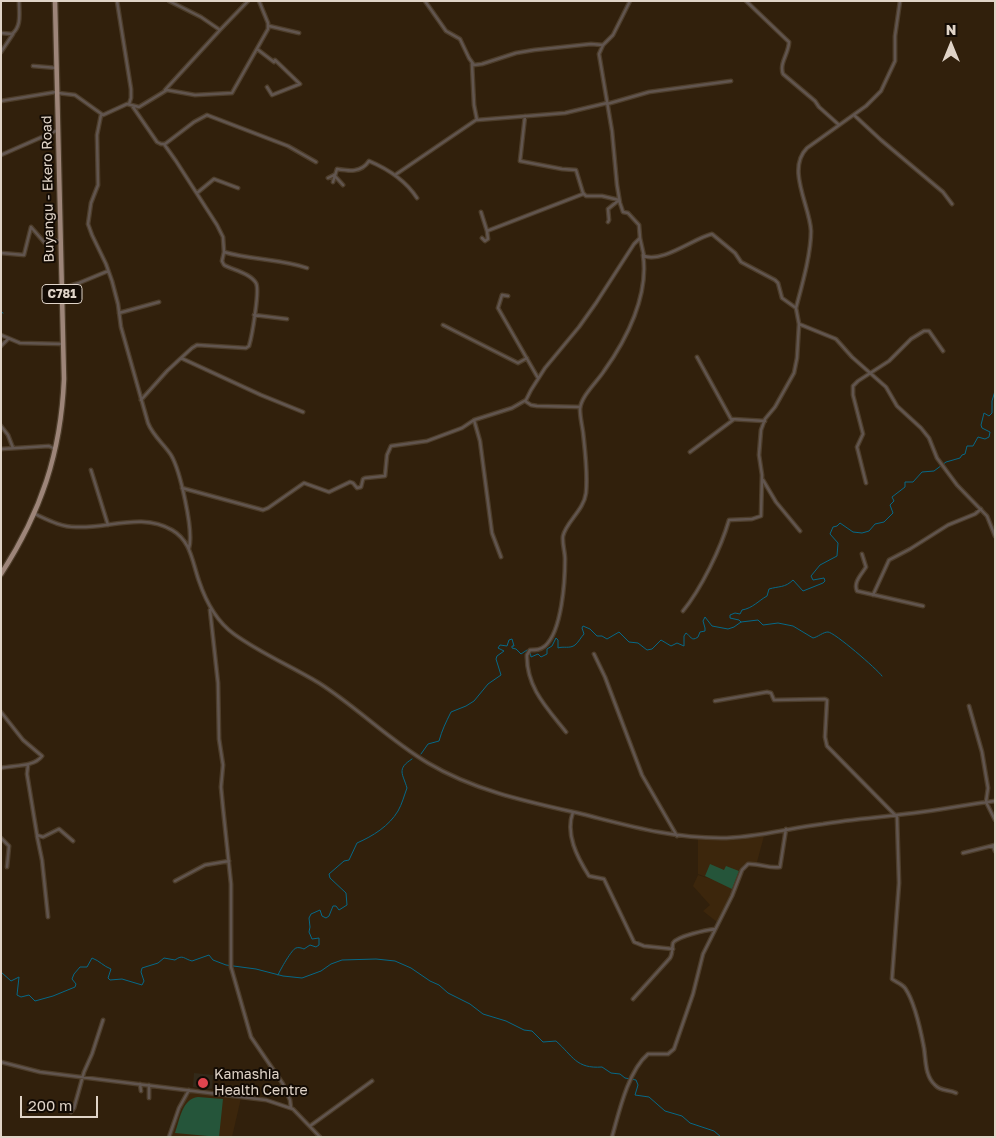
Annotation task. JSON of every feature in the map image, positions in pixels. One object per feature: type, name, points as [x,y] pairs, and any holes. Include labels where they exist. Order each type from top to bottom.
[{"type":"main road","name":"Buyangu - Ekero Road","points":[[2,573],[35,514],[46,484],[56,450],[63,406],[55,1]]},
{"type":"street","points":[[1,52],[19,23],[19,1]]},
{"type":"street","points":[[117,1],[131,89],[129,104]]},
{"type":"street","points":[[169,1],[201,17],[220,30]]},
{"type":"street","points":[[1,101],[58,92],[75,95],[101,115],[129,104],[138,107],[165,90],[248,1]]},
{"type":"street","points":[[165,90],[195,95],[232,93],[268,31],[259,1]]},
{"type":"street","points":[[425,1],[446,30],[460,39],[472,64],[476,120]]},
{"type":"street","points":[[566,732],[535,692],[531,682],[527,658],[530,651],[538,650],[546,645],[555,627],[562,605],[565,586],[564,536],[586,495],[580,407],[623,343],[642,293],[645,265],[640,231],[637,221],[628,213],[623,212],[619,200],[599,54],[603,45],[614,35],[630,1]]},
{"type":"street","points":[[746,1],[789,42],[782,66],[783,74],[811,97],[838,124]]},
{"type":"street","points":[[683,611],[707,572],[726,532],[729,520],[752,519],[761,516],[760,436],[765,421],[794,373],[798,358],[799,324],[796,308],[810,238],[809,217],[798,172],[800,158],[807,148],[872,101],[881,91],[894,66],[895,36],[900,1]]},
{"type":"street","points":[[268,26],[299,33]]},
{"type":"street","points":[[1,33],[13,34]]},
{"type":"street","points":[[472,64],[482,64],[516,53],[534,50],[591,44],[603,45]]},
{"type":"street","points":[[258,49],[274,62],[276,60],[300,84],[272,95],[266,87]]},
{"type":"street","points":[[33,66],[57,68]]},
{"type":"street","points":[[395,175],[476,120],[570,112],[649,92],[731,81]]},
{"type":"street","points":[[129,104],[136,110],[157,142],[164,144],[221,232],[224,252],[222,261],[224,265],[246,275],[256,283],[257,293],[249,347],[197,345],[167,371],[140,400]]},
{"type":"street","points":[[854,114],[881,140],[943,192],[952,204]]},
{"type":"street","points":[[101,115],[97,134],[98,185],[91,203],[88,224],[112,281],[140,400],[150,428],[177,466],[190,536],[189,548]]},
{"type":"street","points":[[164,144],[207,115],[288,146],[316,162]]},
{"type":"street","points":[[525,116],[520,161],[576,170],[584,194],[588,197],[602,196],[619,200]]},
{"type":"street","points":[[1,154],[58,130]]},
{"type":"street","points":[[333,182],[337,169],[356,171],[369,161],[395,175],[410,188],[417,198]]},
{"type":"street","points":[[328,178],[334,175]]},
{"type":"street","points":[[334,175],[343,185]]},
{"type":"street","points":[[197,193],[215,179],[238,188]]},
{"type":"street","points":[[487,231],[584,194]]},
{"type":"street","points":[[608,222],[608,209],[619,200]]},
{"type":"street","points":[[481,212],[488,239],[484,241],[482,238]]},
{"type":"street","points":[[1,253],[24,255],[31,227],[44,242],[60,240]]},
{"type":"street","points":[[643,254],[648,257],[664,255],[712,234],[735,253],[741,262],[775,280],[778,283],[782,298],[796,308]]},
{"type":"street","points":[[182,488],[263,510],[304,483],[329,492],[335,487],[350,482],[357,488],[361,487],[365,478],[385,476],[387,455],[391,446],[427,441],[462,428],[474,420],[512,408],[525,401],[538,378],[596,304],[634,244],[640,238]]},
{"type":"street","points":[[224,252],[307,268]]},
{"type":"street","points":[[62,288],[108,271]]},
{"type":"street","points":[[508,296],[502,295],[498,308],[538,378]]},
{"type":"street","points":[[119,313],[159,302]]},
{"type":"street","points":[[254,315],[287,319]]},
{"type":"street","points":[[799,324],[836,339],[852,358],[888,389],[900,409],[929,438],[940,462],[964,493],[981,509],[995,536]]},
{"type":"street","points":[[443,325],[518,363],[527,358]]},
{"type":"street","points":[[866,482],[857,447],[863,434],[852,388],[858,380],[889,361],[911,339],[927,330],[943,351]]},
{"type":"street","points":[[1,335],[15,342],[63,344]]},
{"type":"street","points":[[1,346],[8,339]]},
{"type":"street","points":[[696,357],[733,420]]},
{"type":"street","points":[[181,358],[303,412]]},
{"type":"street","points":[[525,401],[537,406],[580,407]]},
{"type":"street","points":[[474,420],[480,441],[492,533],[501,557]]},
{"type":"street","points":[[690,452],[733,420],[765,421]]},
{"type":"street","points":[[1,426],[8,435],[13,448]]},
{"type":"street","points":[[1,449],[49,446],[56,450]]},
{"type":"street","points":[[91,470],[108,525]]},
{"type":"street","points":[[762,479],[776,502],[800,532]]},
{"type":"street","points":[[873,595],[889,560],[910,550],[948,525],[975,514],[981,509]]},
{"type":"street","points":[[35,514],[72,527],[142,522],[156,523],[175,532],[184,540],[189,548],[201,588],[210,609],[218,689],[219,739],[223,767],[222,798],[231,890],[231,966],[251,1037],[283,1084],[291,1108]]},
{"type":"street","points":[[862,554],[866,567],[855,587],[858,592],[923,606]]},
{"type":"street","points":[[210,609],[232,633],[319,683],[412,753],[436,768],[458,779],[486,789],[658,833],[677,836],[729,838],[995,801]]},
{"type":"street","points":[[594,654],[605,677],[642,775],[677,836]]},
{"type":"street","points":[[715,701],[767,692],[771,693],[774,700],[826,699],[825,737],[828,749],[884,805],[896,814],[898,822],[899,883],[892,979],[904,987],[910,1002],[921,1038],[927,1071],[932,1083],[942,1090],[954,1091],[956,1093]]},
{"type":"street","points":[[969,706],[982,752],[988,788],[986,802],[995,820]]},
{"type":"street","points":[[1,712],[23,740],[42,755],[41,759],[28,765],[1,768]]},
{"type":"street","points":[[28,765],[32,812],[42,860],[48,917]]},
{"type":"street","points":[[573,812],[570,828],[573,845],[590,876],[604,879],[634,942],[640,945],[673,949]]},
{"type":"street","points":[[37,836],[43,837],[59,829],[72,840]]},
{"type":"street","points":[[612,1137],[621,1103],[646,1055],[668,1054],[674,1050],[694,994],[702,960],[745,867],[752,863],[774,868],[780,867],[786,829]]},
{"type":"street","points":[[1,838],[8,846],[7,866]]},
{"type":"street","points":[[963,853],[994,845],[995,851]]},
{"type":"street","points":[[175,881],[205,865],[229,861]]},
{"type":"street","points":[[633,999],[670,958],[674,942],[680,937],[715,929]]},
{"type":"street","points":[[71,1112],[74,1108],[103,1020]]},
{"type":"street","points":[[1,1062],[40,1072],[256,1098],[291,1108],[320,1137]]},
{"type":"street","points":[[310,1126],[372,1081]]},
{"type":"street","points":[[140,1084],[140,1091]]},
{"type":"street","points":[[149,1085],[149,1098]]},
{"type":"street","points":[[169,1137],[179,1108],[189,1090]]},
{"type":"shaded area","points":[[764,836],[757,862],[744,864],[726,907],[717,922],[703,911],[710,905],[693,886],[698,875],[714,880],[698,874],[698,839],[738,840]]},
{"type":"shaded area","name":"Kamashia Health Centre","points":[[194,1073],[213,1075],[212,1089],[193,1087]]},
{"type":"shaded area","points":[[190,1094],[241,1098],[232,1137],[171,1137],[185,1100]]},
{"type":"green space","points":[[710,864],[724,870],[726,866],[739,871],[732,889],[705,876]]},
{"type":"green space","points":[[198,1097],[223,1099],[219,1137],[175,1133],[185,1106],[188,1102]]},
{"type":"waterway","points":[[741,622],[730,618],[730,615],[740,614],[742,610],[749,608],[767,596],[769,589],[785,586],[793,580],[803,591],[825,581],[824,578],[813,580],[811,576],[820,565],[837,556],[838,543],[830,534],[833,527],[840,523],[853,532],[862,533],[869,531],[875,524],[884,522],[893,513],[890,505],[894,501],[892,497],[905,487],[905,482],[913,482],[922,472],[934,471],[946,462],[960,458],[965,454],[967,446],[973,446],[978,437],[985,439],[989,437],[990,432],[982,428],[981,425],[984,413],[989,416],[992,413],[992,401],[995,391]]},
{"type":"waterway","points":[[421,754],[428,744],[439,741],[451,712],[474,701],[488,684],[501,675],[496,659],[504,651],[498,648],[500,645],[507,646],[509,640],[512,639],[514,646],[512,648],[521,654],[527,650],[530,651],[531,657],[538,654],[541,657],[547,654],[547,649],[552,646],[556,638],[558,640],[558,648],[575,645],[584,634],[583,626],[590,629],[597,636],[607,639],[619,632],[629,642],[638,643],[647,650],[652,649],[661,640],[671,646],[677,643],[684,646],[684,636],[686,633],[694,639],[698,637],[700,632],[705,631],[703,621],[705,617],[712,626],[728,629],[741,622],[758,620],[763,625],[778,623],[793,626],[813,638],[826,632],[832,634],[855,651],[882,676]]},
{"type":"waterway","points":[[278,975],[294,949],[304,949],[310,945],[316,947],[319,945],[319,938],[312,939],[309,932],[309,918],[311,914],[320,910],[322,916],[326,918],[329,916],[333,906],[336,906],[339,910],[347,905],[346,893],[330,878],[329,874],[344,861],[349,860],[357,843],[380,830],[398,811],[407,788],[402,769],[412,759]]},
{"type":"waterway","points":[[1,972],[11,981],[19,977],[17,995],[21,997],[29,995],[35,1001],[75,987],[76,984],[72,979],[74,974],[80,967],[87,967],[92,958],[111,969],[108,978],[110,980],[122,979],[142,985],[144,981],[141,972],[142,968],[158,963],[164,958],[175,960],[182,957],[192,961],[209,955],[213,960],[226,965],[302,978],[342,960],[376,959],[395,961],[411,968],[483,1014],[506,1021],[524,1030],[532,1031],[543,1042],[556,1041],[581,1064],[602,1067],[611,1073],[636,1080],[638,1085],[635,1095],[649,1097],[665,1111],[682,1116],[690,1123],[714,1131],[721,1137]]},
{"type":"place","name":"Kamashia Health Centre","points":[[203,1083]]}]
